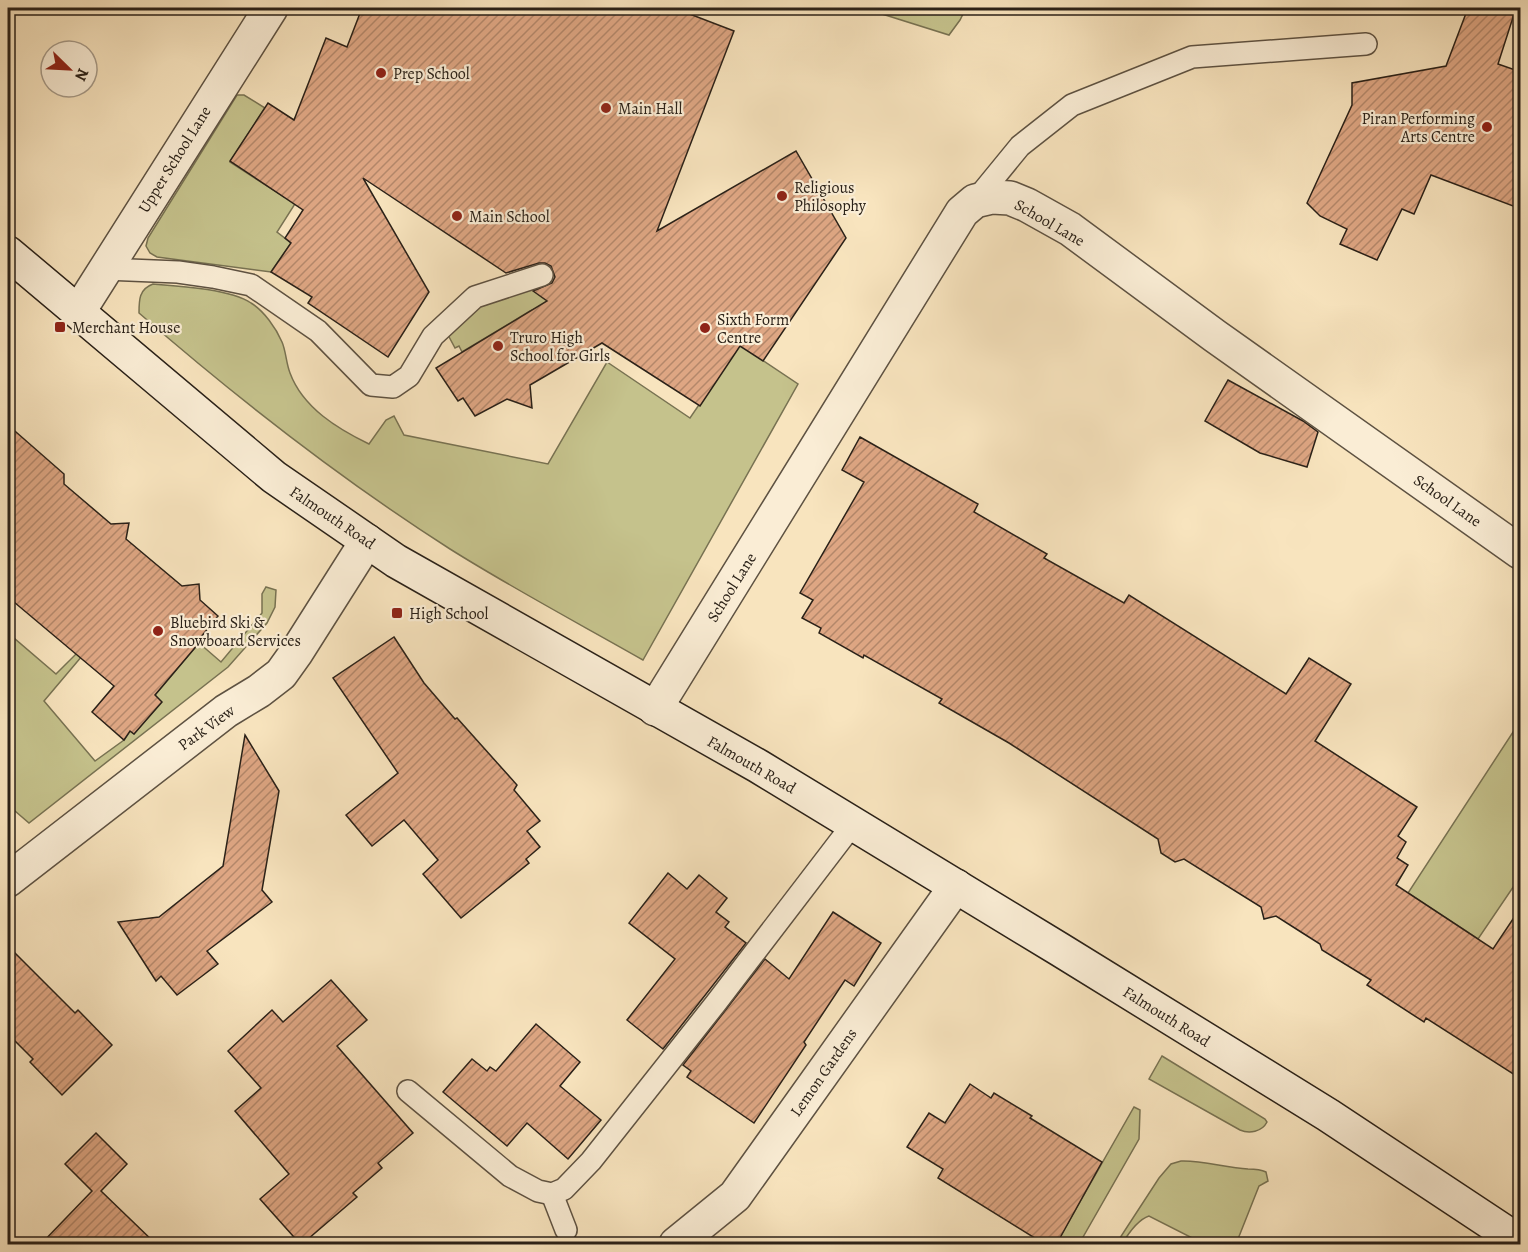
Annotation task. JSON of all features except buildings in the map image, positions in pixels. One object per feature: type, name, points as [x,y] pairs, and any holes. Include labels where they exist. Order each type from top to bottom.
[{"type":"street","name":"Upper School Lane","points":[[79,311],[271,8]]},
{"type":"street","name":"School Lane","points":[[655,709],[962,212],[975,201],[992,197],[1010,198],[1070,229],[1215,336],[1521,552]]},
{"type":"street","name":"Falmouth Road","points":[[8,253],[274,477],[396,561],[758,766],[1328,1115],[1521,1242]]},
{"type":"street","name":"Park View","points":[[8,880],[226,711],[259,691],[281,674],[368,541]]},
{"type":"street","name":"Lemon Gardens","points":[[676,1245],[735,1196],[956,886]]},
{"type":"lane","points":[[975,201],[1020,146],[1072,105],[1115,87],[1192,57],[1366,44]]},
{"type":"lane","points":[[105,269],[178,272],[213,276],[251,285],[318,331],[371,385],[393,387],[409,376],[433,336],[475,297],[542,275]]},
{"type":"lane","points":[[408,1091],[510,1176],[538,1191],[552,1194],[564,1189],[591,1161],[853,824]]},
{"type":"lane","points":[[552,1194],[567,1230]]},
{"type":"shaded area","points":[[863,8],[966,8],[949,35]]},
{"type":"shaded area","points":[[237,95],[244,95],[265,108],[230,162],[284,197],[307,185],[277,232],[291,243],[271,272],[157,257],[150,253],[146,246],[148,238]]},
{"type":"shaded area","points":[[554,279],[577,291],[530,311],[462,352],[459,346],[455,348],[447,333],[475,309],[511,293]]},
{"type":"shaded area","points":[[153,284],[218,291],[242,298],[256,306],[269,320],[279,337],[290,373],[303,397],[334,424],[369,444],[386,420],[394,416],[404,435],[548,464],[607,362],[690,418],[740,345],[798,384],[643,660],[521,592],[450,549],[368,494],[290,437],[139,313],[142,292]]},
{"type":"shaded area","points":[[266,587],[276,590],[275,607],[267,623],[228,667],[29,823],[8,805],[8,633],[56,674],[76,654],[93,643],[44,701],[95,761],[124,740],[130,731],[134,734],[161,702],[155,695],[199,643],[221,662],[262,613],[262,594]]},
{"type":"shaded area","points":[[1515,729],[1520,732],[1520,877],[1478,939],[1408,893]]},
{"type":"shaded area","points":[[1162,1056],[1267,1122],[1255,1131],[1240,1130],[1149,1079]]},
{"type":"shaded area","points":[[1134,1107],[1140,1110],[1139,1139],[1079,1244],[1056,1244]]},
{"type":"shaded area","points":[[1181,1161],[1257,1169],[1266,1172],[1268,1181],[1259,1186],[1236,1244],[1204,1244],[1149,1216],[1137,1224],[1122,1244],[1116,1244],[1159,1178],[1171,1164]]},
{"type":"place","name":"Prep School","points":[[381,73]]},
{"type":"place","name":"Main Hall","points":[[606,108]]},
{"type":"place","name":"Piran Performing Arts Centre","points":[[1487,127]]},
{"type":"place","name":"Religious Philosophy","points":[[782,196]]},
{"type":"place","name":"Main School","points":[[457,216]]},
{"type":"place","name":"Merchant House","points":[[60,327]]},
{"type":"place","name":"Sixth Form Centre","points":[[705,328]]},
{"type":"place","name":"Truro High School for Girls","points":[[498,346]]},
{"type":"place","name":"High School","points":[[397,613]]},
{"type":"place","name":"Bluebird Ski & Snowboard Services","points":[[158,631]]}]
